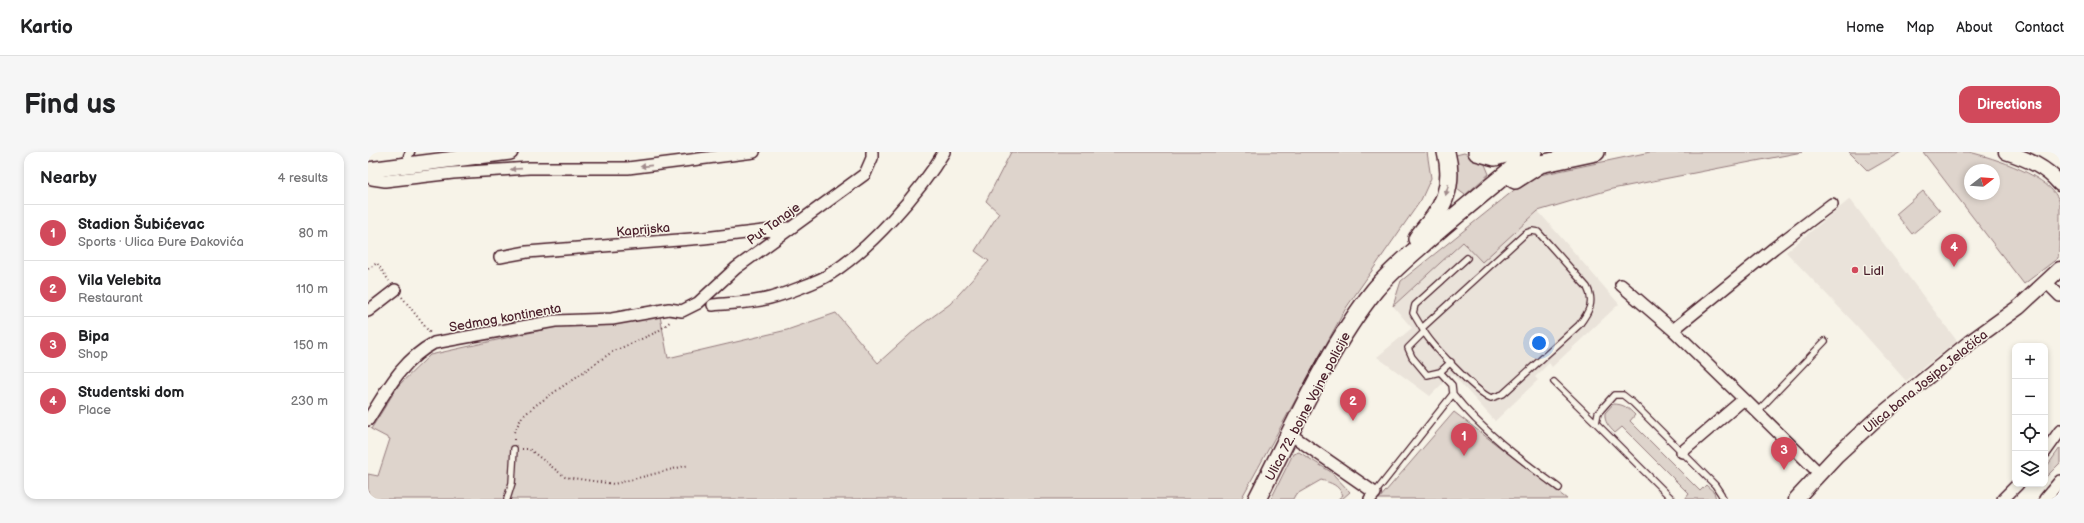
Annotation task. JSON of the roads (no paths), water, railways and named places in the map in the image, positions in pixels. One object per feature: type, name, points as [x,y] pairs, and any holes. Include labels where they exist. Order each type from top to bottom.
[{"type":"main road","points":[[369,176],[510,152]]},
{"type":"main road","points":[[1415,251],[1420,235],[1444,202],[1450,175],[1446,152]]},
{"type":"main road","points":[[1477,152],[1495,157],[1512,152]]},
{"type":"main road","name":"Ulica 72. bojne Vojne policije","points":[[1257,499],[1337,347],[1363,307],[1390,272],[1471,202],[1533,152]]},
{"type":"main road","points":[[1471,202],[1491,197],[1540,164],[1596,152]]},
{"type":"street","points":[[369,176],[385,181],[453,173],[529,168],[628,168],[754,152]]},
{"type":"street","name":"Put Tanaje","points":[[682,311],[698,303],[736,268],[865,174],[872,158],[872,152]]},
{"type":"street","points":[[713,305],[770,298],[829,275],[854,256],[895,216],[933,170],[944,152]]},
{"type":"street","points":[[2006,152],[2030,161],[2052,175],[2060,184]]},
{"type":"street","points":[[1673,330],[1774,248],[1832,204]]},
{"type":"street","name":"Kaprijska","points":[[500,257],[527,252],[704,238],[789,228]]},
{"type":"street","name":"Ulica bana Josipa Jelačića","points":[[1796,499],[1819,473],[1875,420],[1931,373],[2019,307],[2060,270]]},
{"type":"street","points":[[2047,283],[2060,296]]},
{"type":"street","points":[[1621,285],[1673,330],[1819,473]]},
{"type":"street","points":[[368,311],[395,290]]},
{"type":"street","name":"Sedmog kontinenta","points":[[368,420],[403,366],[419,351],[434,343],[555,321],[612,318],[668,310],[682,311]]},
{"type":"street","points":[[1682,452],[1744,399]]},
{"type":"street","points":[[2046,451],[2060,431]]},
{"type":"street","points":[[1290,434],[1373,496]]},
{"type":"street","points":[[2045,499],[2060,481]]},
{"type":"street","points":[[2003,499],[2015,487]]},
{"type":"lane","points":[[1451,362],[1440,372],[1427,376],[1412,357],[1408,348],[1423,330],[1526,233],[1532,231],[1538,232],[1587,287],[1591,294],[1592,303],[1588,314],[1580,325],[1503,394],[1491,398],[1483,395],[1451,362],[1423,330],[1413,313],[1415,305],[1467,258]]},
{"type":"lane","points":[[1757,412],[1825,341]]},
{"type":"lane","points":[[1440,372],[1452,385],[1453,394],[1469,414],[1495,440],[1559,488]]},
{"type":"lane","points":[[1554,382],[1672,499]]},
{"type":"lane","points":[[1373,496],[1453,394]]},
{"type":"lane","points":[[1596,423],[1598,413],[1606,402],[1614,395],[1623,395],[1715,485],[1721,494],[1722,499]]},
{"type":"lane","points":[[508,499],[512,483],[514,449]]},
{"type":"place","name":"Studentski dom","points":[[1954,267]]},
{"type":"place","name":"Lidl","points":[[1855,270]]},
{"type":"place","name":"Vila Velebita","points":[[1353,421]]},
{"type":"place","name":"Stadion Šubićevac","points":[[1464,456]]},
{"type":"place","name":"Bipa","points":[[1784,470]]}]
